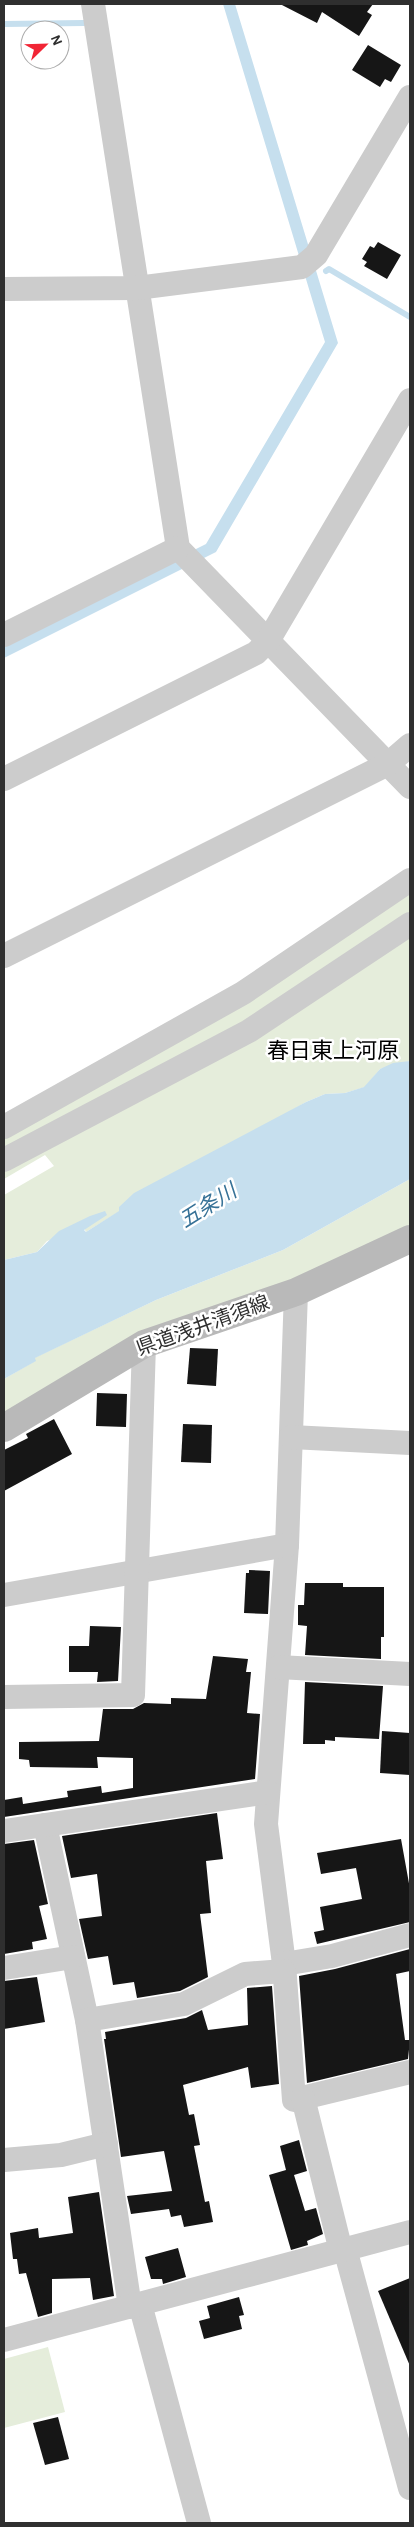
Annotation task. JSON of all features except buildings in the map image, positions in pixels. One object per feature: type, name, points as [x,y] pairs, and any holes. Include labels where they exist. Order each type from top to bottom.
[{"type":"main road","name":"県道浅井清須線","points":[[4,1428],[144,1344],[296,1292],[351,1269],[410,1239]]},
{"type":"street","points":[[93,4],[137,288],[186,557],[410,787]]},
{"type":"street","points":[[4,289],[137,288],[309,261],[404,122],[410,97]]},
{"type":"street","points":[[4,779],[256,653],[268,641],[410,400]]},
{"type":"street","points":[[4,634],[186,557]]},
{"type":"street","points":[[4,956],[388,764],[410,745]]},
{"type":"street","points":[[4,1127],[243,993],[410,880]]},
{"type":"street","points":[[4,1160],[249,1031],[410,924]]},
{"type":"street","points":[[296,1292],[287,1545],[266,1824],[284,1967],[294,2100],[410,2072]]},
{"type":"street","points":[[4,1697],[133,1695],[144,1344]]},
{"type":"street","points":[[291,1437],[410,1442]]},
{"type":"street","points":[[4,1595],[287,1545]]},
{"type":"street","points":[[278,1668],[410,1674]]},
{"type":"street","points":[[4,1830],[268,1792]]},
{"type":"street","points":[[45,1825],[86,2020],[135,2306],[198,2523]]},
{"type":"street","points":[[86,2020],[184,2004],[245,1974],[332,1956],[410,1935]]},
{"type":"street","points":[[4,1968],[73,1957]]},
{"type":"street","points":[[303,2098],[343,2250],[410,2488]]},
{"type":"street","points":[[4,2160],[61,2155],[106,2144]]},
{"type":"street","points":[[4,2340],[410,2232]]},
{"type":"green space","points":[[410,889],[410,916],[291,996],[4,1153],[4,1135]]},
{"type":"green space","points":[[410,932],[410,1061],[380,1069],[365,1087],[345,1093],[325,1094],[306,1102],[86,1232],[84,1228],[47,1241],[37,1252],[4,1260],[4,1195],[54,1166],[45,1155],[4,1179],[4,1168]]},
{"type":"green space","points":[[410,1179],[410,1228],[4,1414],[4,1379],[35,1361],[34,1358],[156,1300],[283,1250]]},
{"type":"green space","points":[[48,2347],[65,2412],[4,2428],[4,2359]]},
{"type":"water","points":[[223,4],[235,4],[338,343],[216,552],[4,658],[4,645],[206,544],[325,342]]},
{"type":"water","name":"五条川","points":[[410,1061],[410,1179],[283,1250],[156,1300],[35,1358],[36,1361],[4,1379],[4,1260],[37,1252],[59,1231],[105,1211],[107,1215],[84,1230],[86,1232],[119,1211],[119,1207],[134,1193],[306,1102],[325,1094],[345,1093],[364,1087],[380,1069],[393,1063]]},
{"type":"waterway","points":[[4,24],[84,23]]},
{"type":"waterway","points":[[326,271],[329,269],[410,317]]},
{"type":"district","name":"春日東上河原","points":[[333,1051]]}]
